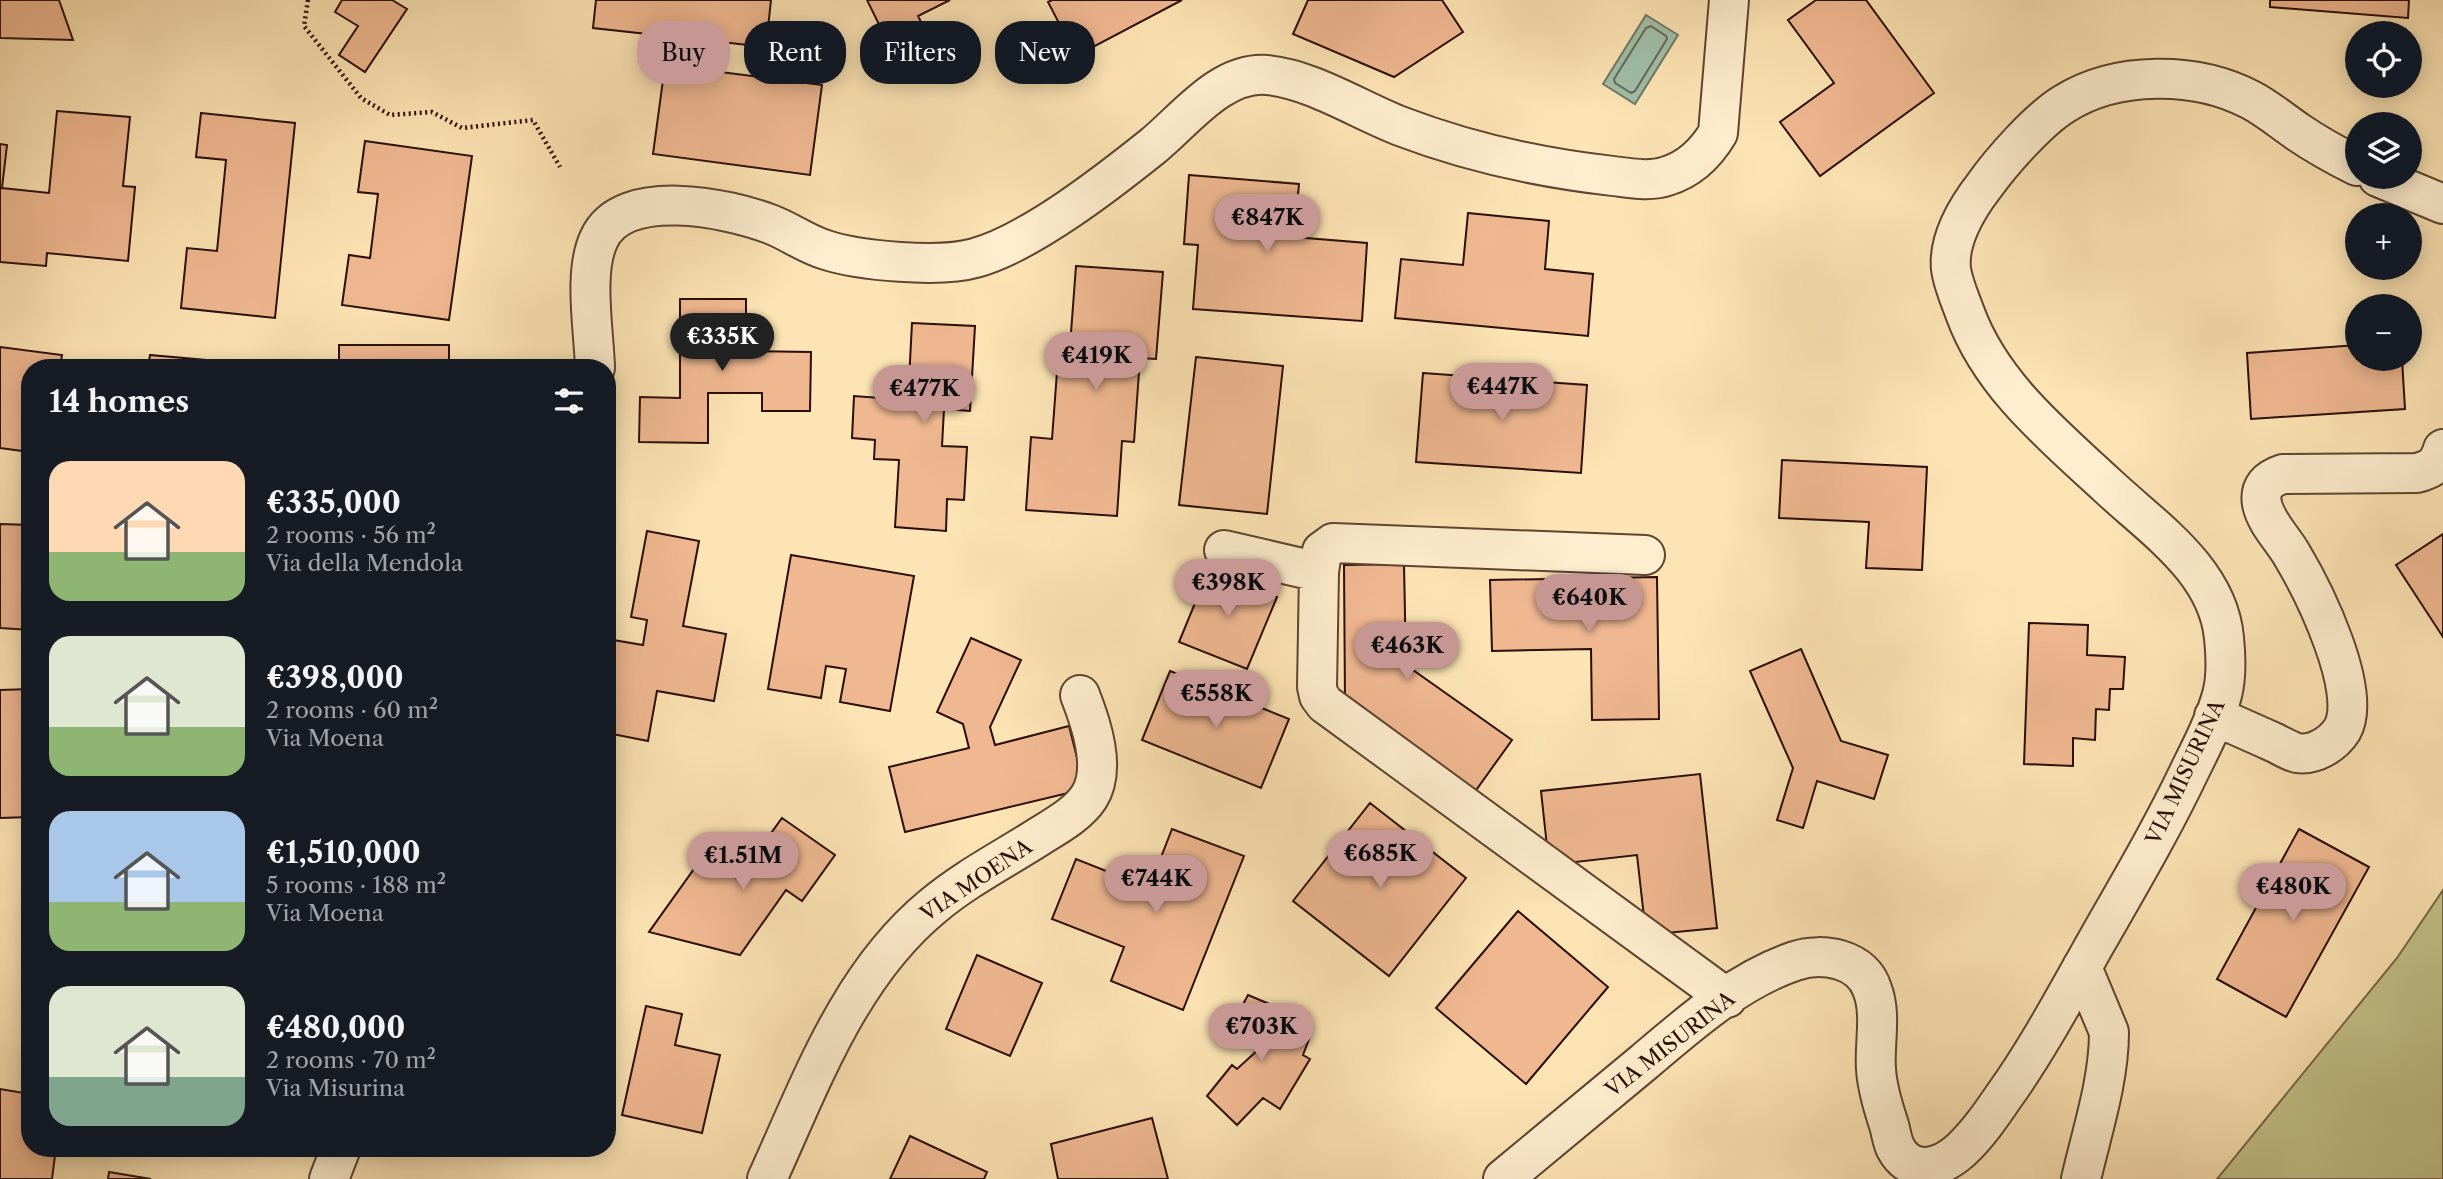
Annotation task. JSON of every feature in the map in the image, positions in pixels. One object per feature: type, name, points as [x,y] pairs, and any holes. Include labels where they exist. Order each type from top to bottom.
[{"type":"street","points":[[595,359],[591,289],[595,248],[606,227],[635,210],[665,205],[712,209],[768,223],[827,250],[932,264],[962,261],[991,253],[1035,229],[1104,183],[1216,92],[1256,75],[1286,79],[1439,141],[1585,173],[1636,178],[1666,177],[1679,172],[1707,152],[1718,133],[1729,0]]},
{"type":"street","name":"VIA MISURINA","points":[[1503,1179],[1694,1020],[1756,979],[1780,967],[1812,957],[1844,961],[1860,970],[1871,983],[1876,1002],[1876,1073],[1896,1149],[1909,1164],[1927,1169],[1944,1162],[1961,1149],[1987,1121],[2025,1067],[2173,807],[2211,727],[2223,692],[2226,666],[2224,628],[2212,596],[2195,569],[2165,536],[2111,489],[2019,401],[1988,361],[1968,321],[1953,277],[1950,264],[1952,250],[1974,199],[1995,170],[2053,111],[2087,92],[2106,86],[2139,81],[2175,80],[2226,90],[2244,96],[2308,139],[2345,159]]},
{"type":"street","points":[[2407,189],[2443,204]]},
{"type":"street","points":[[2214,716],[2298,753],[2318,751],[2333,742],[2343,728],[2347,709],[2346,684],[2340,660],[2305,581],[2263,506],[2262,491],[2269,479],[2283,474],[2417,473],[2432,468],[2443,449]]},
{"type":"street","points":[[1645,555],[1333,543],[1322,551],[1319,572],[1317,687],[1325,704],[1727,998]]},
{"type":"street","points":[[1224,550],[1319,572]]},
{"type":"street","name":"VIA MOENA","points":[[767,1179],[850,1003],[892,944],[934,904],[1067,819],[1089,797],[1096,775],[1096,757],[1089,716],[1080,695]]},
{"type":"street","points":[[2081,1179],[2104,1079],[2109,1040],[2109,1032],[2082,967]]},
{"type":"street","points":[[329,1179],[338,1157]]},
{"type":"path","points":[[308,0],[304,26],[361,98],[390,116],[432,112],[462,128],[533,120],[560,167]]},
{"type":"green space","points":[[2443,890],[2443,1179],[2217,1179],[2397,958]]},
{"type":"water","points":[[1646,15],[1678,35],[1635,104],[1603,84]]},
{"type":"building","points":[[0,0],[59,0],[73,40],[0,38]]},
{"type":"building","points":[[342,0],[392,0],[407,9],[365,72],[339,55],[358,26],[335,12]]},
{"type":"building","points":[[596,0],[771,0],[769,21],[744,21],[744,45],[730,43],[730,21],[637,21],[637,33],[593,28]]},
{"type":"building","points":[[867,0],[950,0],[918,16],[920,21],[877,21]]},
{"type":"building","points":[[1182,0],[1095,46],[1095,21],[1058,21],[1048,2]]},
{"type":"building","points":[[1308,0],[1442,0],[1463,32],[1394,77],[1293,34]]},
{"type":"building","points":[[1816,0],[1866,0],[1934,93],[1820,176],[1780,122],[1834,83],[1788,20]]},
{"type":"building","points":[[2270,0],[2409,0],[2408,18],[2270,7]]},
{"type":"building","points":[[730,73],[744,75],[744,84],[822,85],[810,175],[653,154],[662,84],[730,84]]},
{"type":"building","points":[[57,111],[130,117],[123,186],[135,187],[128,261],[47,253],[46,266],[0,262],[0,144],[7,145],[2,188],[49,193]]},
{"type":"building","points":[[201,113],[295,123],[275,318],[181,308],[187,248],[217,251],[226,160],[196,157]]},
{"type":"building","points":[[365,141],[472,156],[449,320],[342,305],[349,255],[370,258],[378,194],[358,192]]},
{"type":"building","points":[[1189,175],[1299,184],[1294,237],[1367,243],[1362,321],[1193,309],[1198,245],[1184,244]]},
{"type":"building","points":[[1468,213],[1549,221],[1545,269],[1593,274],[1588,336],[1395,318],[1401,259],[1463,265]]},
{"type":"building","points":[[1076,266],[1163,272],[1156,359],[1140,358],[1134,442],[1122,441],[1117,516],[1026,510],[1031,437],[1052,439],[1059,345],[1070,346]]},
{"type":"building","points":[[680,299],[746,299],[746,351],[811,352],[810,411],[762,411],[762,393],[708,393],[708,443],[639,442],[640,397],[680,398]]},
{"type":"building","points":[[912,323],[975,326],[970,411],[944,409],[942,446],[967,447],[964,500],[947,499],[946,531],[895,527],[899,460],[874,459],[875,440],[852,438],[854,396],[908,400]]},
{"type":"building","points":[[339,345],[449,345],[449,359],[339,359]]},
{"type":"building","points":[[2345,346],[2345,371],[2403,371],[2405,409],[2251,419],[2247,353]]},
{"type":"building","points":[[0,347],[62,355],[61,359],[21,359],[21,451],[0,448]]},
{"type":"building","points":[[150,355],[195,359],[149,359]]},
{"type":"building","points":[[1196,357],[1283,366],[1267,514],[1179,505]]},
{"type":"building","points":[[1423,373],[1587,385],[1581,473],[1416,462]]},
{"type":"building","points":[[1782,460],[1927,467],[1922,570],[1866,568],[1869,522],[1779,518]]},
{"type":"building","points":[[0,524],[21,525],[21,629],[0,628]]},
{"type":"building","points":[[647,531],[699,541],[683,626],[726,634],[714,701],[657,691],[648,741],[616,735],[616,640],[643,645],[647,620],[631,617]]},
{"type":"building","points":[[2443,534],[2443,637],[2396,565]]},
{"type":"building","points":[[791,555],[914,576],[890,711],[840,702],[846,669],[826,666],[821,698],[768,689]]},
{"type":"building","points":[[1404,564],[1406,665],[1512,740],[1474,793],[1345,701],[1344,565]]},
{"type":"building","points":[[1209,569],[1277,597],[1247,669],[1179,642]]},
{"type":"building","points":[[1657,577],[1659,719],[1592,720],[1591,649],[1492,651],[1490,580]]},
{"type":"building","points":[[2029,623],[2088,625],[2087,655],[2125,657],[2123,689],[2110,689],[2109,710],[2096,709],[2095,740],[2073,738],[2073,766],[2024,764]]},
{"type":"building","points":[[971,638],[1021,660],[990,727],[995,745],[1069,726],[1085,789],[905,832],[889,767],[969,748],[963,724],[937,712]]},
{"type":"building","points":[[1801,649],[1841,741],[1888,755],[1874,799],[1817,781],[1803,828],[1777,820],[1793,768],[1750,671]]},
{"type":"building","points":[[1170,671],[1289,719],[1261,788],[1142,740]]},
{"type":"building","points":[[21,689],[21,817],[0,818],[0,690]]},
{"type":"building","points":[[1700,774],[1717,928],[1646,935],[1637,855],[1549,865],[1541,791]]},
{"type":"building","points":[[1370,803],[1466,878],[1389,976],[1293,901]]},
{"type":"building","points":[[782,818],[835,855],[802,901],[786,890],[740,955],[649,932],[704,855],[738,879]]},
{"type":"building","points":[[1172,829],[1244,856],[1183,1010],[1111,981],[1124,947],[1052,919],[1076,859],[1149,888]]},
{"type":"building","points":[[2299,829],[2369,867],[2286,1017],[2217,979]]},
{"type":"building","points":[[1518,911],[1608,987],[1526,1084],[1436,1008]]},
{"type":"building","points":[[977,955],[1042,983],[1010,1056],[946,1029]]},
{"type":"building","points":[[1248,995],[1279,1008],[1272,1022],[1309,1039],[1303,1055],[1310,1059],[1280,1109],[1263,1098],[1237,1125],[1207,1096],[1232,1065],[1237,1069],[1260,1048],[1227,1034]]},
{"type":"building","points":[[646,1006],[682,1014],[675,1045],[720,1055],[702,1133],[622,1115]]},
{"type":"building","points":[[0,1089],[21,1092],[21,1157],[55,1157],[52,1179],[0,1179]]},
{"type":"building","points":[[1152,1118],[1168,1179],[1058,1179],[1051,1144]]},
{"type":"building","points":[[910,1136],[987,1172],[984,1179],[890,1179]]},
{"type":"building","points":[[109,1172],[151,1179],[108,1179]]}]
